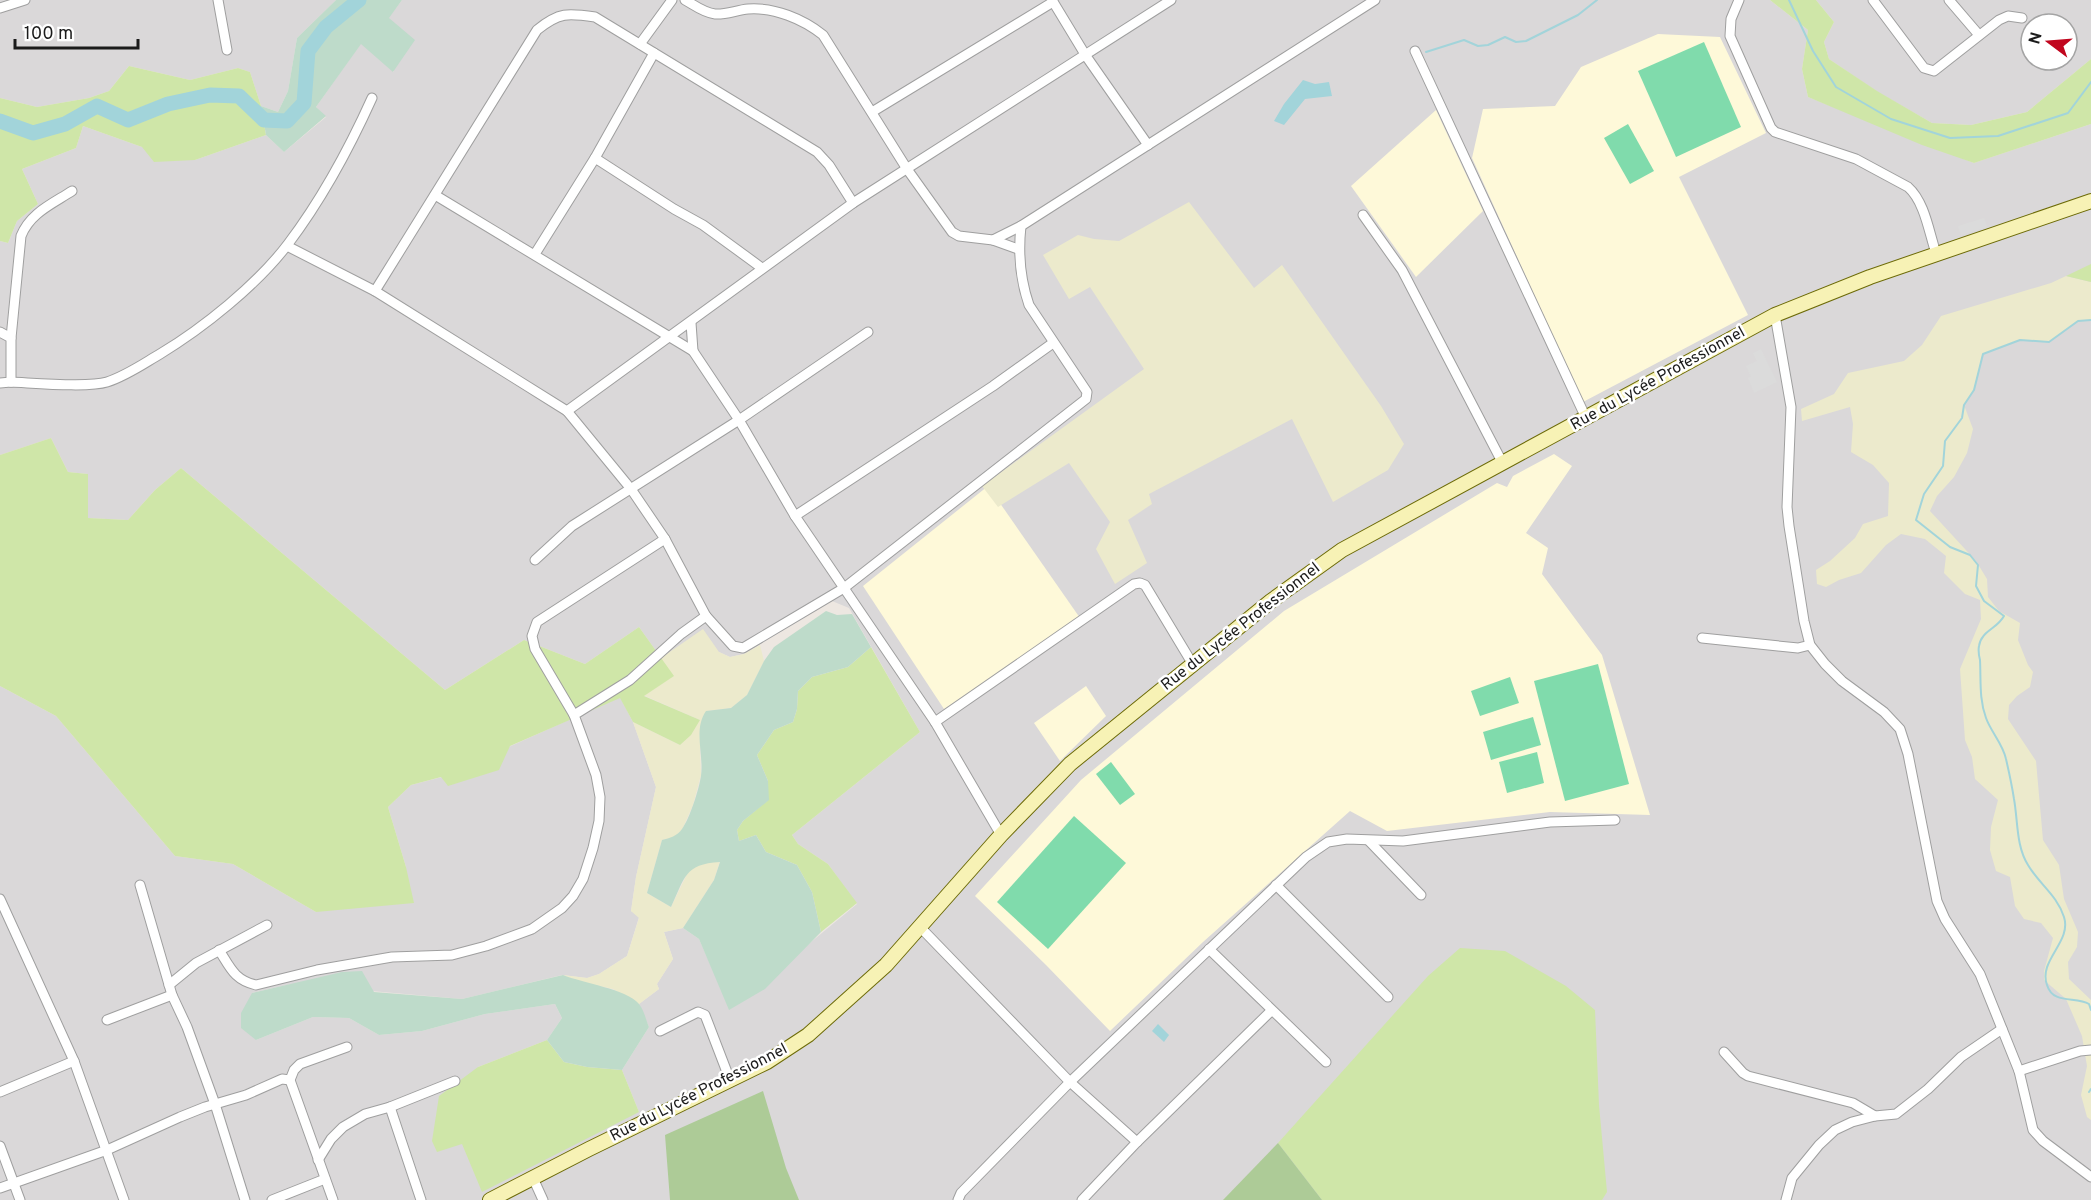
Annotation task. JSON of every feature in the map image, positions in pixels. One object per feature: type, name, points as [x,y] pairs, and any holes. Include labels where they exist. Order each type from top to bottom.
[{"type":"main road","name":"Rue du Lycée Professionnel","points":[[490,1200],[767,1062],[808,1035],[886,965],[1001,836],[1070,764],[1192,663],[1271,601],[1342,550],[1775,315],[1936,253],[2091,201]]},
{"type":"street","points":[[218,0],[227,50]]},
{"type":"street","points":[[640,44],[672,0]]},
{"type":"street","points":[[685,0],[704,11],[716,14],[749,9],[771,11],[794,18],[812,27],[822,35],[907,169],[952,232],[959,236],[993,240],[1018,249]]},
{"type":"street","points":[[567,411],[853,203],[1171,0]]},
{"type":"street","points":[[993,240],[1021,226],[1375,0]]},
{"type":"street","points":[[1739,0],[1731,19],[1730,36],[1771,128],[1775,132],[1856,159],[1908,187],[1914,192],[1936,253]]},
{"type":"street","points":[[1873,0],[1924,68],[1934,71],[2004,17],[2019,18]]},
{"type":"street","points":[[1949,0],[1979,35]]},
{"type":"street","points":[[0,8],[22,1]]},
{"type":"street","points":[[872,112],[1053,1],[1086,56],[1148,145]]},
{"type":"street","points":[[375,291],[537,30],[558,15],[574,14],[595,17],[817,152],[829,165],[853,203]]},
{"type":"street","points":[[1415,51],[1586,418]]},
{"type":"street","points":[[535,254],[595,158],[654,53]]},
{"type":"street","points":[[0,383],[105,383],[122,376],[183,339],[252,284],[287,246],[350,147],[372,98]]},
{"type":"street","points":[[595,158],[703,225],[762,268]]},
{"type":"street","points":[[11,382],[11,338],[21,236],[32,216],[72,191]]},
{"type":"street","points":[[435,195],[693,351],[739,420],[795,516],[934,722],[1001,836]]},
{"type":"street","points":[[1363,215],[1402,270],[1502,462]]},
{"type":"street","points":[[287,246],[375,291],[567,411],[631,489],[665,539],[706,616],[733,646],[743,648],[844,588],[1086,399],[1087,392],[1029,305],[1018,249],[1021,226]]},
{"type":"street","points":[[1775,315],[1791,407],[1787,507],[1789,526],[1810,645],[1842,681],[1884,712],[1900,729],[1908,754],[1937,902],[1945,919],[1980,974],[2019,1071],[2033,1130],[2043,1141],[2091,1177]]},
{"type":"street","points":[[691,323],[693,351]]},
{"type":"street","points":[[0,332],[11,338]]},
{"type":"street","points":[[535,560],[572,526],[739,420],[868,332]]},
{"type":"street","points":[[795,516],[993,386],[1053,343]]},
{"type":"street","points":[[219,950],[236,976],[256,985],[317,970],[392,957],[452,956],[532,929],[549,919],[573,896],[584,879],[599,821],[600,797],[596,775],[574,715],[535,650],[532,636],[537,622],[665,539]]},
{"type":"street","points":[[934,722],[1134,584],[1145,585],[1192,663]]},
{"type":"street","points":[[574,715],[630,681],[681,634],[706,616]]},
{"type":"street","points":[[1702,638],[1798,648],[1810,645]]},
{"type":"street","points":[[958,1200],[961,1193],[1070,1082],[1306,857],[1328,842],[1347,839],[1402,841],[1550,822],[1615,820]]},
{"type":"street","points":[[1369,841],[1421,895]]},
{"type":"street","points":[[140,885],[170,990],[187,1027],[215,1104],[245,1200]]},
{"type":"street","points":[[1276,885],[1388,996]]},
{"type":"street","points":[[0,898],[74,1061],[124,1200]]},
{"type":"street","points":[[107,1020],[170,990],[196,963],[267,925]]},
{"type":"street","points":[[920,927],[1070,1082],[1137,1142]]},
{"type":"street","points":[[1209,949],[1326,1062]]},
{"type":"street","points":[[1082,1200],[1137,1142],[1271,1011]]},
{"type":"street","points":[[660,1031],[698,1012],[705,1015],[730,1080]]},
{"type":"street","points":[[1786,1200],[1792,1178],[1819,1145],[1835,1130],[1852,1122],[1896,1114],[1904,1110],[1961,1057],[2002,1029]]},
{"type":"street","points":[[333,1200],[290,1080],[294,1070],[300,1064],[347,1047]]},
{"type":"street","points":[[2019,1071],[2080,1051],[2091,1050]]},
{"type":"street","points":[[1724,1052],[1748,1076],[1853,1103],[1875,1116]]},
{"type":"street","points":[[0,1092],[74,1061]]},
{"type":"street","points":[[0,1188],[107,1150],[180,1116],[246,1095],[282,1079],[290,1080]]},
{"type":"street","points":[[318,1160],[331,1139],[343,1127],[365,1114],[455,1082]]},
{"type":"street","points":[[390,1107],[421,1200]]},
{"type":"street","points":[[0,1146],[20,1200]]},
{"type":"street","points":[[533,1178],[543,1200]]},
{"type":"street","points":[[272,1200],[325,1179]]},
{"type":"shaded area","points":[[0,0],[336,0],[297,38],[288,91],[278,112],[261,106],[250,72],[238,68],[190,80],[129,66],[109,91],[89,98],[37,107],[0,98]]},
{"type":"shaded area","points":[[402,0],[1770,0],[1808,30],[1802,69],[1808,97],[1974,163],[2091,124],[2091,1200],[0,1200],[0,686],[56,716],[175,856],[233,864],[316,912],[406,867],[388,807],[411,785],[442,777],[620,697],[633,722],[656,787],[636,877],[631,911],[639,917],[627,956],[599,974],[587,978],[562,975],[462,999],[292,984],[252,993],[256,1040],[313,1017],[349,1018],[379,1035],[422,1031],[485,1014],[555,1004],[562,1018],[547,1040],[478,1067],[462,1144],[639,1112],[622,1070],[649,1027],[639,1004],[659,989],[657,984],[673,959],[664,932],[683,928],[699,939],[730,1009],[857,904],[828,864],[798,844],[792,835],[920,732],[849,608],[832,601],[744,654],[730,657],[719,652],[661,658],[639,627],[585,664],[524,640],[445,690],[181,468],[155,490],[128,520],[87,518],[88,474],[68,472],[51,438],[0,455],[0,241],[8,243],[17,221],[38,204],[22,169],[76,148],[83,126],[142,147],[195,160],[266,135],[284,152],[326,117],[316,107],[361,43],[394,72],[389,17]]},
{"type":"shaded area","points":[[1816,0],[2091,0],[2091,59],[2079,69],[2079,12],[2019,12],[2019,72],[2075,72],[2027,112],[1971,125],[1932,123],[1876,91],[1829,59],[1824,42],[1834,22]]},
{"type":"shaded area","points":[[1658,34],[1720,37],[1766,133],[1679,177],[1748,315],[1583,402],[1472,158],[1483,109],[1555,106],[1581,67]]},
{"type":"shaded area","points":[[1436,110],[1483,211],[1416,277],[1351,186]]},
{"type":"shaded area","points":[[1189,202],[1254,288],[1282,265],[1381,406],[1404,444],[1388,470],[1333,502],[1292,419],[1149,494],[1152,504],[1128,520],[1147,563],[1115,584],[1096,549],[1110,522],[1069,463],[998,507],[982,486],[1144,369],[1090,287],[1069,299],[1043,255],[1078,235],[1119,241]]},
{"type":"shaded area","points":[[1984,218],[1987,227],[1961,235],[1958,226]]},
{"type":"shaded area","points":[[2066,276],[2091,282],[2091,320],[2078,321],[2049,342],[2020,340],[1983,354],[1974,390],[1964,405],[1973,429],[1967,453],[1954,477],[1937,496],[1930,511],[1976,561],[1987,579],[1988,597],[1999,611],[2020,623],[2018,640],[2033,672],[2030,687],[2009,705],[2008,719],[2036,761],[2043,840],[2059,865],[2064,899],[2078,932],[2077,947],[2068,962],[2069,979],[2091,1000],[2091,1120],[2087,1117],[2081,1095],[2087,1066],[2082,1036],[2066,999],[2044,980],[2044,971],[2053,938],[2041,923],[2024,919],[2015,906],[2010,877],[1996,871],[1990,850],[1991,827],[1998,800],[1975,779],[1972,757],[1965,740],[1960,669],[1981,619],[1980,600],[1965,594],[1944,573],[1946,556],[1925,539],[1901,534],[1886,545],[1861,573],[1826,587],[1817,584],[1816,570],[1830,561],[1855,538],[1863,524],[1888,516],[1889,483],[1873,465],[1851,452],[1853,424],[1850,407],[1802,421],[1801,409],[1834,394],[1848,373],[1904,361],[1922,345],[1941,316],[2051,283]]},
{"type":"shaded area","points":[[1761,349],[1777,382],[1754,393],[1746,366],[1757,361],[1753,353]]},
{"type":"shaded area","points":[[1554,454],[1572,466],[1526,533],[1548,548],[1542,574],[1602,655],[1650,815],[1550,812],[1387,831],[1350,811],[1203,942],[1110,1031],[975,896],[1081,780],[1284,611],[1497,483],[1507,487],[1513,476]]},
{"type":"shaded area","points":[[988,486],[1080,618],[944,709],[863,586]]},
{"type":"shaded area","points":[[703,629],[719,652],[730,657],[744,654],[760,645],[764,661],[747,695],[731,708],[707,711],[700,750],[701,775],[693,805],[682,830],[673,838],[662,840],[647,893],[671,907],[688,872],[699,864],[720,861],[714,880],[683,928],[664,932],[673,959],[657,984],[659,989],[639,1004],[613,989],[577,981],[563,975],[587,978],[599,974],[627,956],[639,918],[631,911],[636,877],[656,787],[633,722],[680,745],[700,720],[643,695],[661,658]]},
{"type":"shaded area","points":[[1086,686],[1106,716],[1060,761],[1034,723]]},
{"type":"green space","points":[[336,0],[402,0],[389,18],[415,40],[393,72],[361,44],[316,107],[326,116],[284,152],[266,135],[261,106],[278,112],[288,91],[297,38]]},
{"type":"green space","points":[[1770,0],[1816,0],[1834,22],[1824,42],[1829,59],[1877,91],[1932,123],[1971,125],[2027,112],[2075,72],[2079,72],[2079,69],[2091,59],[2091,124],[1974,163],[1922,145],[1808,97],[1802,69],[1808,30]]},
{"type":"green space","points":[[1704,42],[1741,127],[1676,157],[1638,71]]},
{"type":"green space","points":[[129,66],[190,80],[238,68],[250,72],[261,106],[266,135],[195,160],[154,162],[142,147],[83,126],[76,148],[22,169],[38,204],[17,221],[8,243],[0,241],[0,98],[37,107],[89,98],[109,91]]},
{"type":"green space","points":[[1628,124],[1654,171],[1630,184],[1604,138]]},
{"type":"green space","points":[[2091,264],[2091,282],[2066,276]]},
{"type":"green space","points":[[51,438],[68,472],[88,474],[88,518],[128,520],[155,490],[181,468],[445,690],[524,640],[585,664],[639,627],[674,676],[644,696],[700,720],[691,735],[680,745],[633,722],[620,698],[510,746],[499,770],[448,786],[441,777],[411,785],[388,807],[414,903],[316,912],[233,864],[175,856],[56,716],[0,686],[0,455]]},
{"type":"green space","points":[[826,611],[837,615],[852,614],[871,647],[848,667],[812,677],[798,691],[797,709],[793,722],[774,730],[757,755],[768,781],[769,800],[743,821],[737,830],[739,841],[756,835],[766,852],[797,865],[812,892],[821,932],[765,989],[729,1010],[699,939],[683,928],[714,880],[720,862],[708,863],[692,869],[683,881],[671,907],[647,893],[662,840],[680,831],[694,803],[702,768],[700,726],[706,711],[731,708],[747,695],[764,661],[774,647]]},
{"type":"green space","points":[[871,647],[920,732],[792,835],[798,844],[828,864],[857,903],[821,932],[812,892],[797,865],[766,852],[756,835],[739,841],[737,830],[743,821],[768,800],[768,781],[757,755],[774,730],[793,722],[797,709],[798,691],[812,677],[848,667]]},
{"type":"green space","points":[[1598,664],[1629,784],[1565,801],[1534,681]]},
{"type":"green space","points":[[1510,677],[1519,703],[1480,716],[1471,691]]},
{"type":"green space","points":[[1533,717],[1541,745],[1491,760],[1483,732]]},
{"type":"green space","points":[[1537,752],[1544,783],[1507,793],[1499,762]]},
{"type":"green space","points":[[1111,762],[1135,794],[1120,805],[1096,774]]},
{"type":"green space","points":[[1074,816],[1126,863],[1048,949],[997,902]]},
{"type":"green space","points":[[1460,948],[1505,951],[1566,986],[1595,1010],[1599,1105],[1607,1192],[1602,1200],[1322,1200],[1278,1143],[1428,976]]},
{"type":"green space","points":[[362,971],[374,992],[462,999],[563,975],[625,994],[641,1006],[649,1027],[622,1070],[587,1067],[564,1062],[547,1040],[562,1018],[555,1004],[485,1014],[422,1031],[379,1035],[349,1018],[313,1017],[256,1040],[241,1028],[241,1013],[252,993],[342,972]]},
{"type":"green space","points":[[547,1040],[564,1062],[587,1067],[622,1070],[639,1112],[482,1192],[462,1144],[437,1152],[432,1141],[439,1096],[478,1067]]},
{"type":"green space","points":[[763,1091],[786,1168],[799,1200],[670,1200],[665,1135]]},
{"type":"green space","points":[[1278,1143],[1322,1200],[1223,1200]]},
{"type":"water","points":[[1303,80],[1315,84],[1329,82],[1332,96],[1305,99],[1284,125],[1274,121],[1284,104]]},
{"type":"water","points":[[1158,1024],[1169,1035],[1164,1042],[1152,1031]]},
{"type":"waterway","points":[[0,121],[33,133],[65,124],[97,106],[128,120],[168,104],[210,95],[239,96],[264,120],[287,121],[304,103],[308,51],[326,27],[359,0]]},
{"type":"waterway","points":[[1426,52],[1464,40],[1478,46],[1488,45],[1505,37],[1516,42],[1526,41],[1578,15],[1597,0]]},
{"type":"waterway","points":[[1789,0],[1813,51],[1836,87],[1891,119],[1950,138],[1998,136],[2068,113],[2091,82]]},
{"type":"waterway","points":[[2091,320],[2078,321],[2049,342],[2020,340],[1983,354],[1974,390],[1964,405],[1962,418],[1945,441],[1943,466],[1924,494],[1916,520],[1950,547],[1970,555],[1978,565],[1976,586],[1984,601],[2004,616],[1980,641],[1982,704],[1988,723],[2006,759],[2019,842],[2024,858],[2032,872],[2057,902],[2064,917],[2063,935],[2047,967],[2045,976],[2047,985],[2050,991],[2059,998],[2084,1002],[2089,1004],[2091,1010]]}]
